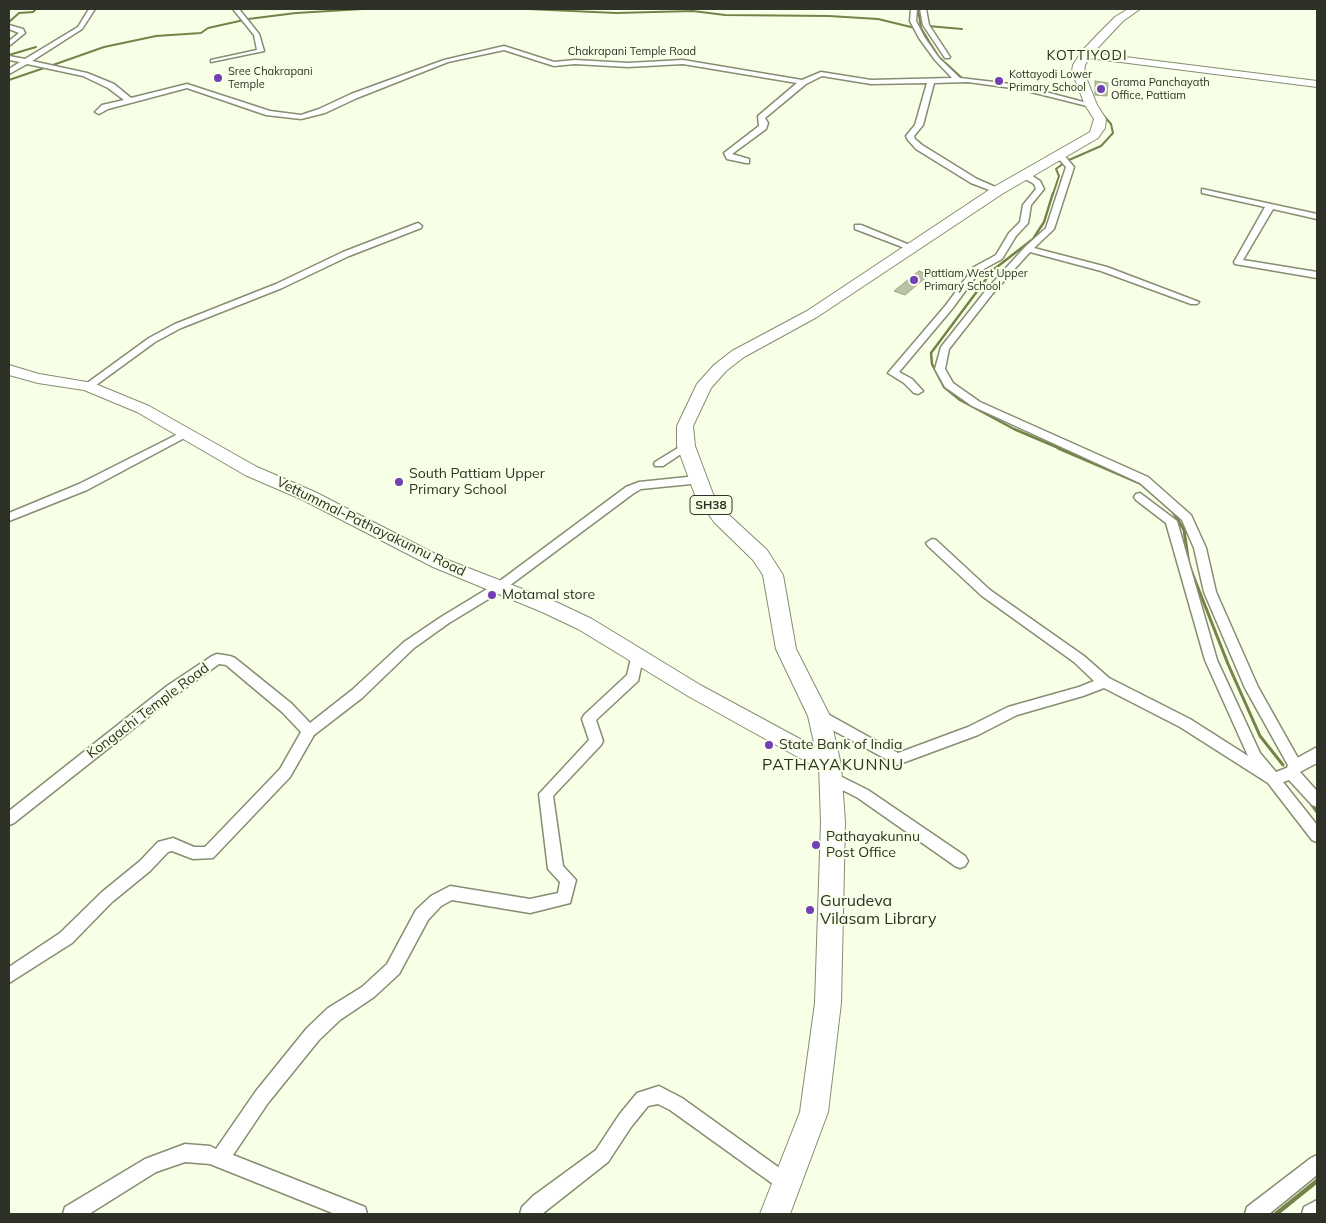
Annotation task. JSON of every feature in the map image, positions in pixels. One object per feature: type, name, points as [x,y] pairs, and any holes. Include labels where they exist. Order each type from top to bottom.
[{"type":"main road","points":[[1085,55],[1119,19],[1135,9]]},
{"type":"main road","points":[[1085,55],[1317,84]]},
{"type":"main road","name":"SH38","points":[[782,1210],[786,1183],[814,1112],[828,1003],[833,822],[830,771],[820,716],[786,649],[773,575],[760,555],[721,518],[704,495],[686,446],[685,426],[695,408],[703,387],[720,368],[738,354],[812,314],[997,191],[1083,143],[1099,128],[1100,119],[1091,105],[1078,72],[1079,65],[1085,55]]},
{"type":"main road","name":"Vettummal-Pathayakunnu Road","points":[[9,370],[38,378],[88,386],[143,409],[251,471],[309,496],[439,563],[501,586],[585,624],[638,654],[830,771]]},
{"type":"street","points":[[9,72],[80,28],[92,9]]},
{"type":"street","points":[[213,61],[261,51],[257,35],[236,9]]},
{"type":"street","points":[[914,9],[913,21],[922,38],[937,60],[959,80]]},
{"type":"street","points":[[923,9],[926,25],[940,50],[968,80]]},
{"type":"street","points":[[9,27],[21,30],[22,33],[9,44]]},
{"type":"street","name":"Chakrapani Temple Road","points":[[99,112],[105,107],[187,86],[269,113],[301,117],[322,111],[354,96],[446,61],[498,48],[554,64],[575,62],[628,65],[683,62],[803,82],[821,74],[871,82],[968,80],[1019,87],[1091,105]]},
{"type":"street","points":[[9,58],[25,63],[54,66],[85,74],[111,86],[129,100]]},
{"type":"street","points":[[931,80],[919,124],[910,136],[912,140],[919,147],[974,181],[997,191]]},
{"type":"street","points":[[746,161],[730,156],[728,153],[763,127],[764,123],[761,118],[803,82]]},
{"type":"street","points":[[1060,156],[1070,167],[1050,229],[1028,249],[944,349],[940,369],[949,385],[976,404],[1144,480],[1187,518],[1200,548],[1210,592],[1252,688],[1294,770],[1317,801]]},
{"type":"street","points":[[918,391],[908,381],[893,373],[978,269],[999,257],[1012,235],[1024,223],[1027,205],[1040,189],[1037,183],[1025,175]]},
{"type":"street","points":[[1205,191],[1317,216]]},
{"type":"street","points":[[1270,206],[1238,262],[1317,275]]},
{"type":"street","points":[[88,386],[152,340],[178,326],[279,286],[346,254],[418,226]]},
{"type":"street","points":[[858,226],[912,248]]},
{"type":"street","points":[[1028,249],[1104,269],[1194,302]]},
{"type":"street","points":[[9,517],[83,487],[186,433]]},
{"type":"street","points":[[659,464],[686,446]]},
{"type":"street","points":[[9,976],[66,938],[107,897],[145,866],[163,847],[173,844],[193,853],[208,853],[285,773],[300,750],[309,731],[357,694],[409,646],[445,620],[501,586],[630,490],[640,486],[697,480]]},
{"type":"street","points":[[1140,497],[1171,521],[1211,660],[1255,756],[1317,836]]},
{"type":"street","points":[[932,543],[986,593],[1079,659],[1104,682],[1185,722],[1273,780]]},
{"type":"street","points":[[220,1159],[262,1097],[313,1034],[334,1014],[368,992],[393,969],[422,915],[436,901],[450,893],[530,906],[565,898],[568,880],[556,869],[546,794],[596,740],[589,719],[633,677],[638,654]]},
{"type":"street","name":"Kongachi Temple Road","points":[[9,819],[172,690],[217,659],[230,661],[286,708],[309,731]]},
{"type":"street","points":[[820,716],[897,759],[973,731],[1013,711],[1104,682]]},
{"type":"street","points":[[1273,780],[1294,770],[1317,754]]},
{"type":"street","points":[[830,771],[960,861]]},
{"type":"street","points":[[530,1214],[540,1202],[602,1156],[625,1121],[643,1099],[659,1095],[676,1104],[786,1183]]},
{"type":"street","points":[[72,1214],[151,1165],[185,1153],[210,1155],[358,1214]]},
{"type":"street","points":[[1254,1214],[1317,1164]]},
{"type":"street","points":[[1311,1214],[1317,1209]]},
{"type":"building","name":"Grama Panchayath Office, Pattiam","points":[[1095,81],[1108,83],[1107,96],[1095,95]]},
{"type":"building","name":"Pattiam West Upper Primary School","points":[[919,271],[929,275],[905,295],[894,291]]},
{"type":"waterway","points":[[9,22],[19,13],[33,12],[36,9]]},
{"type":"waterway","points":[[248,19],[296,13],[363,9]]},
{"type":"waterway","points":[[528,9],[616,13],[693,11],[725,15],[829,16],[878,19],[915,28]]},
{"type":"waterway","points":[[918,9],[921,28],[930,43],[939,57],[963,79]]},
{"type":"waterway","points":[[53,65],[104,47],[156,36],[201,33],[208,28],[244,20]]},
{"type":"waterway","points":[[928,26],[962,29]]},
{"type":"waterway","points":[[9,55],[36,47]]},
{"type":"waterway","points":[[9,80],[47,67]]},
{"type":"waterway","points":[[1007,87],[1026,90]]},
{"type":"waterway","points":[[1069,160],[1101,146],[1113,133],[1111,124],[1097,108]]},
{"type":"waterway","points":[[1053,194],[1059,176],[1056,169],[1064,163]]},
{"type":"waterway","points":[[1053,193],[1044,222],[1033,239],[993,270],[931,353],[932,364],[944,387],[960,400],[1014,429],[1061,449]]},
{"type":"waterway","points":[[1058,448],[1142,484]]},
{"type":"waterway","points":[[1173,512],[1184,530],[1189,565],[1228,664],[1260,736],[1283,765]]},
{"type":"waterway","points":[[1312,804],[1317,811]]},
{"type":"waterway","points":[[1276,1214],[1317,1181]]},
{"type":"place","name":"Sree Chakrapani Temple","points":[[218,78]]},
{"type":"place","name":"Kottayodi Lower Primary School","points":[[999,81]]},
{"type":"place","name":"Grama Panchayath Office, Pattiam","points":[[1101,89]]},
{"type":"place","name":"Pattiam West Upper Primary School","points":[[914,280]]},
{"type":"place","name":"South Pattiam Upper Primary School","points":[[399,482]]},
{"type":"place","name":"Motamal store","points":[[492,595]]},
{"type":"place","name":"State Bank of India","points":[[769,745]]},
{"type":"place","name":"Pathayakunnu Post Office","points":[[816,845]]},
{"type":"place","name":"Gurudeva Vilasam Library","points":[[810,910]]},
{"type":"district","name":"KOTTIYODI","points":[[1087,56]]},
{"type":"district","name":"PATHAYAKUNNU","points":[[833,765]]}]
